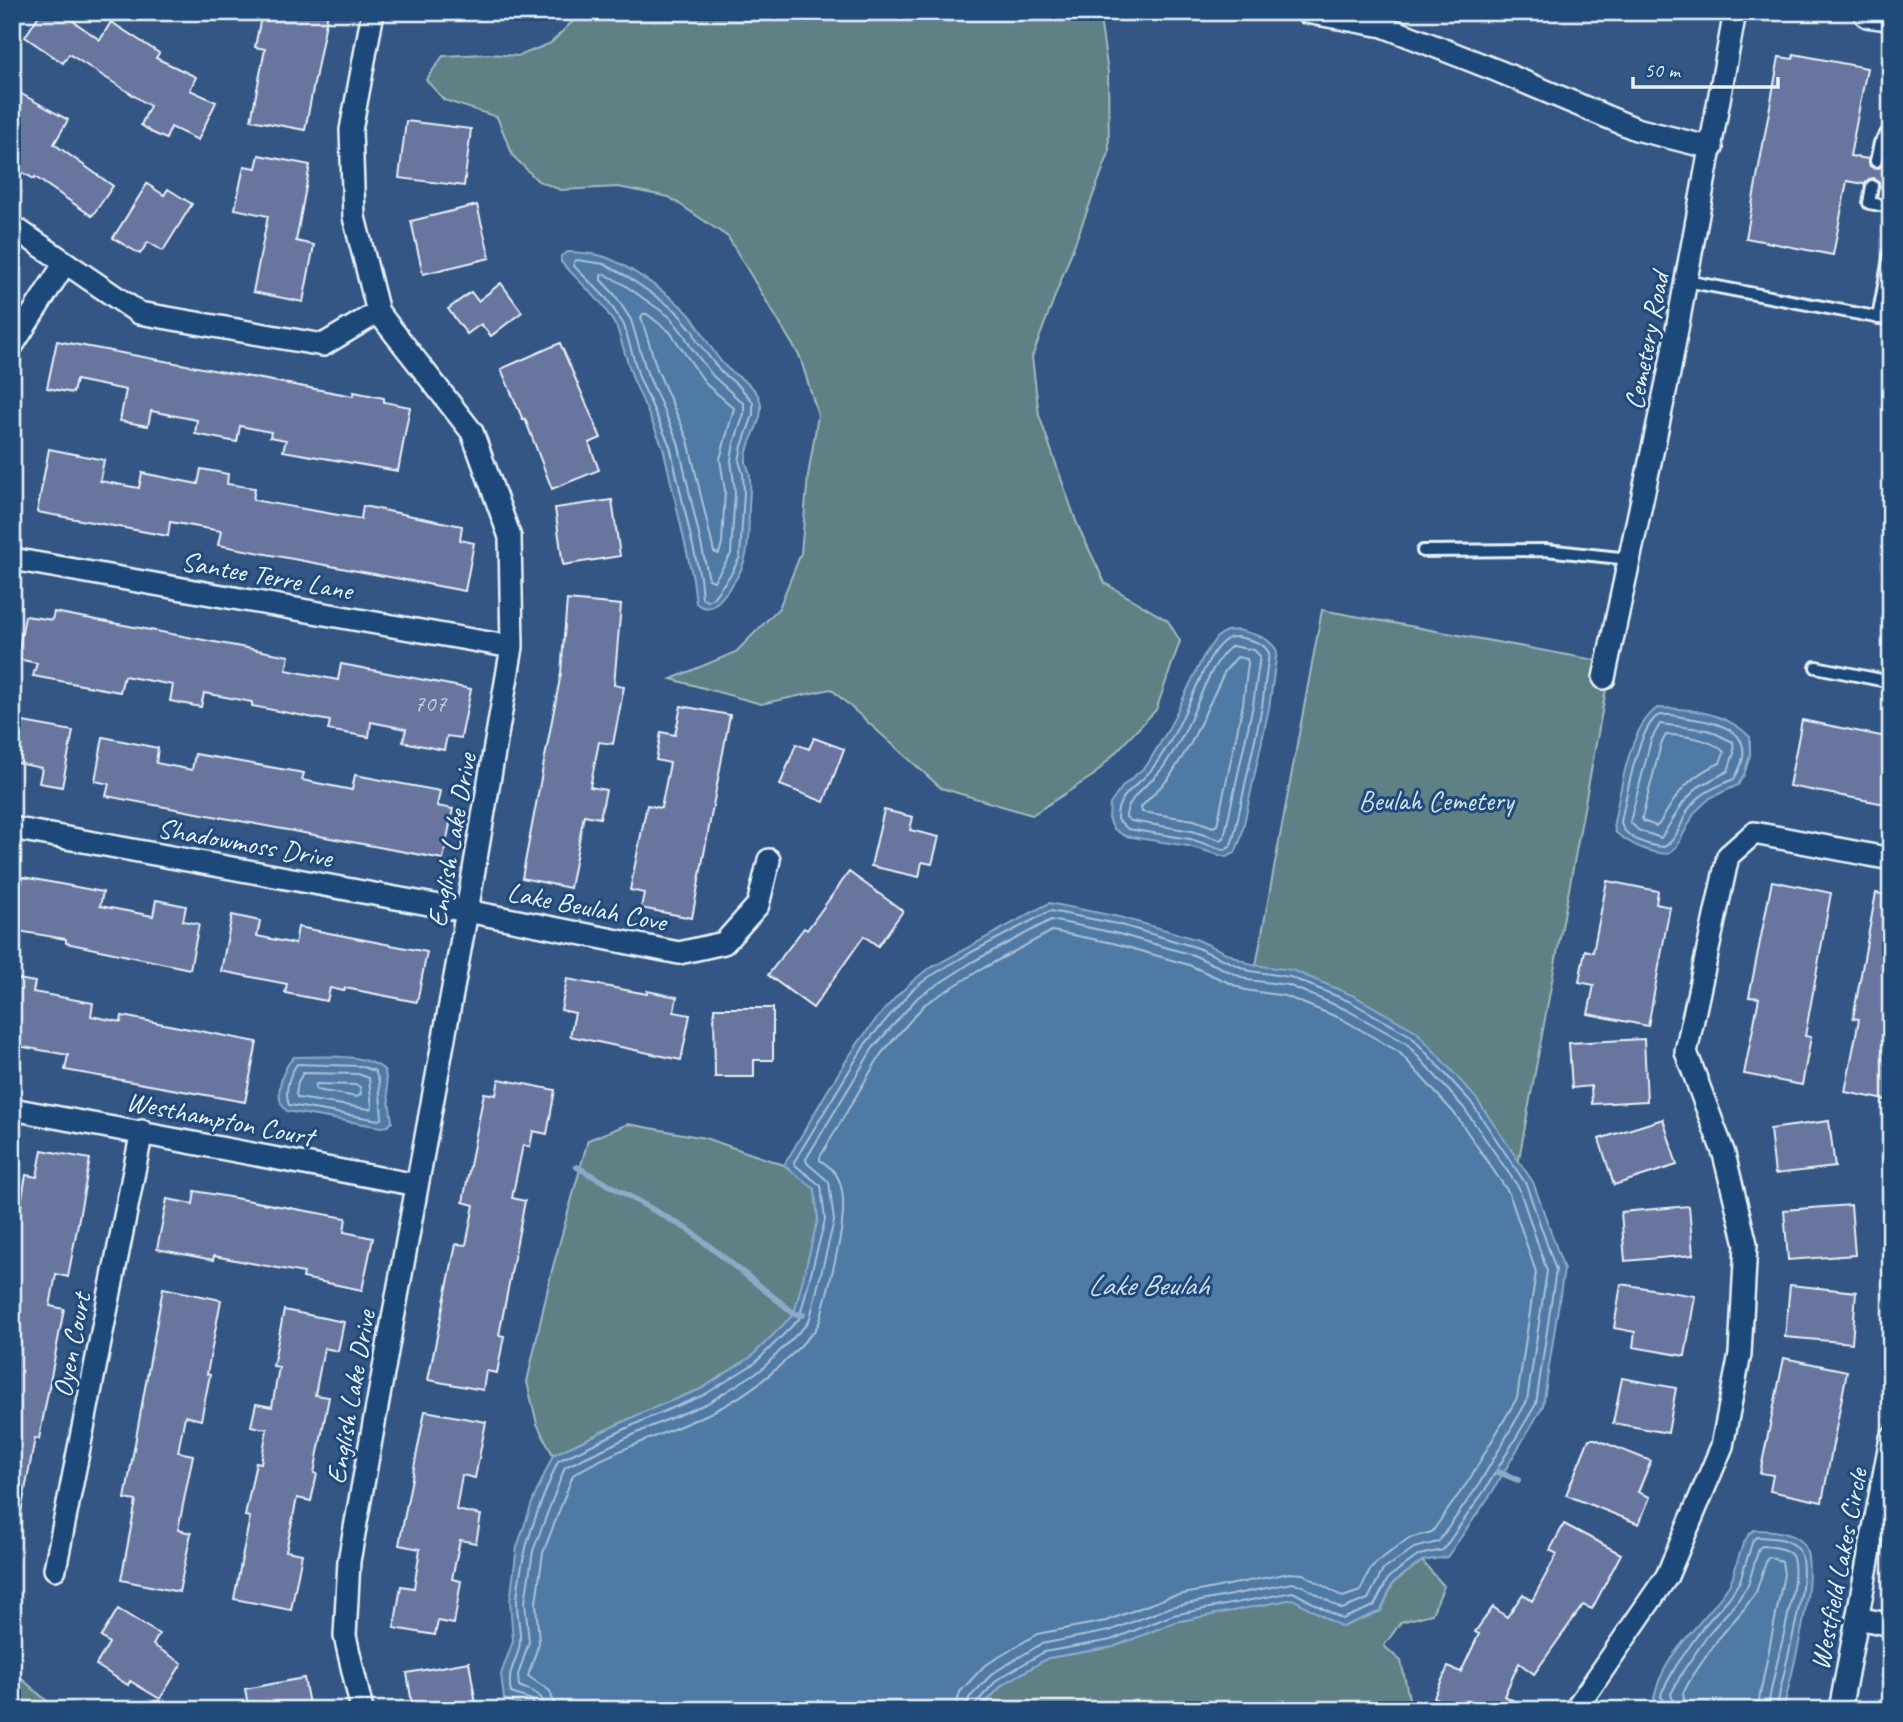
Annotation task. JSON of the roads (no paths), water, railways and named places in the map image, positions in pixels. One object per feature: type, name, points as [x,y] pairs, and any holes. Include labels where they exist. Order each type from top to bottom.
[{"type":"street","name":"English Lake Drive","points":[[362,1710],[345,1636],[349,1561],[512,647],[510,537],[472,432],[378,312],[354,217],[351,130],[373,12]]},
{"type":"street","points":[[1306,12],[1383,26],[1636,129],[1712,148]]},
{"type":"street","name":"Cemetery Road","points":[[1604,678],[1686,281],[1735,12]]},
{"type":"street","points":[[1869,12],[1891,15]]},
{"type":"street","points":[[12,226],[139,313],[323,345],[378,312]]},
{"type":"street","points":[[12,346],[65,263]]},
{"type":"street","name":"Santee Terre Lane","points":[[12,556],[18,560],[512,647]]},
{"type":"street","name":"Shadowmoss Drive","points":[[12,828],[467,911]]},
{"type":"street","points":[[1575,1710],[1667,1576],[1722,1446],[1740,1354],[1746,1244],[1724,1154],[1686,1052],[1728,856],[1754,833],[1891,859]]},
{"type":"street","name":"Lake Beulah Cove","points":[[467,911],[679,953],[724,943],[758,905],[769,860]]},
{"type":"street","name":"Westhampton Court","points":[[12,1109],[142,1131],[417,1185]]},
{"type":"street","name":"Oyen Court","points":[[55,1569],[142,1131]]},
{"type":"street","name":"Westfield Lakes Circle","points":[[1840,1710],[1891,1438]]},
{"type":"street","points":[[1858,1618],[1891,1625]]},
{"type":"lane","points":[[1877,161],[1880,143],[1891,127]]},
{"type":"lane","points":[[1872,186],[1869,203],[1891,207]]},
{"type":"lane","points":[[1878,318],[1891,248]]},
{"type":"lane","points":[[1686,281],[1891,320]]},
{"type":"lane","points":[[1423,551],[1546,550],[1629,559]]},
{"type":"lane","points":[[1816,667],[1891,682]]},
{"type":"water","points":[[568,252],[605,257],[626,267],[661,291],[689,314],[720,361],[758,394],[760,416],[746,462],[750,485],[748,540],[743,566],[721,599],[707,608],[696,603],[663,447],[633,379],[617,328],[602,304],[561,262],[561,256]]},
{"type":"water","points":[[1238,630],[1265,639],[1277,651],[1269,708],[1241,838],[1235,853],[1226,857],[1188,846],[1125,836],[1114,829],[1109,820],[1110,804],[1123,786],[1147,765],[1168,730],[1203,657],[1216,638],[1226,631]]},
{"type":"water","points":[[1657,708],[1682,709],[1719,717],[1731,722],[1750,737],[1750,755],[1738,785],[1710,798],[1695,812],[1677,846],[1668,854],[1646,850],[1627,841],[1615,832],[1614,822],[1633,744],[1647,717]]},
{"type":"water","name":"Lake Beulah","points":[[1049,903],[1166,930],[1198,940],[1252,965],[1292,970],[1354,996],[1416,1031],[1476,1098],[1533,1182],[1564,1269],[1543,1406],[1491,1494],[1447,1557],[1422,1561],[1393,1583],[1381,1611],[1342,1627],[1293,1599],[1175,1622],[1113,1647],[1048,1658],[1002,1685],[979,1710],[537,1710],[504,1699],[501,1674],[513,1641],[510,1601],[517,1547],[533,1500],[553,1455],[646,1411],[701,1389],[751,1357],[794,1314],[818,1219],[815,1189],[784,1165],[846,1061],[882,1013],[925,971]]},
{"type":"water","points":[[294,1057],[355,1058],[377,1065],[385,1071],[392,1122],[381,1127],[287,1111],[280,1099],[280,1084]]},
{"type":"water","points":[[1754,1530],[1796,1537],[1807,1553],[1809,1572],[1803,1622],[1783,1710],[1665,1710],[1654,1698],[1658,1682],[1675,1653],[1728,1587],[1741,1549]]},
{"type":"waterway","points":[[577,1167],[689,1230],[795,1314],[803,1315]]},
{"type":"waterway","points":[[1498,1472],[1518,1480]]},
{"type":"park label","name":"Beulah Cemetery","points":[[1436,800]]}]
